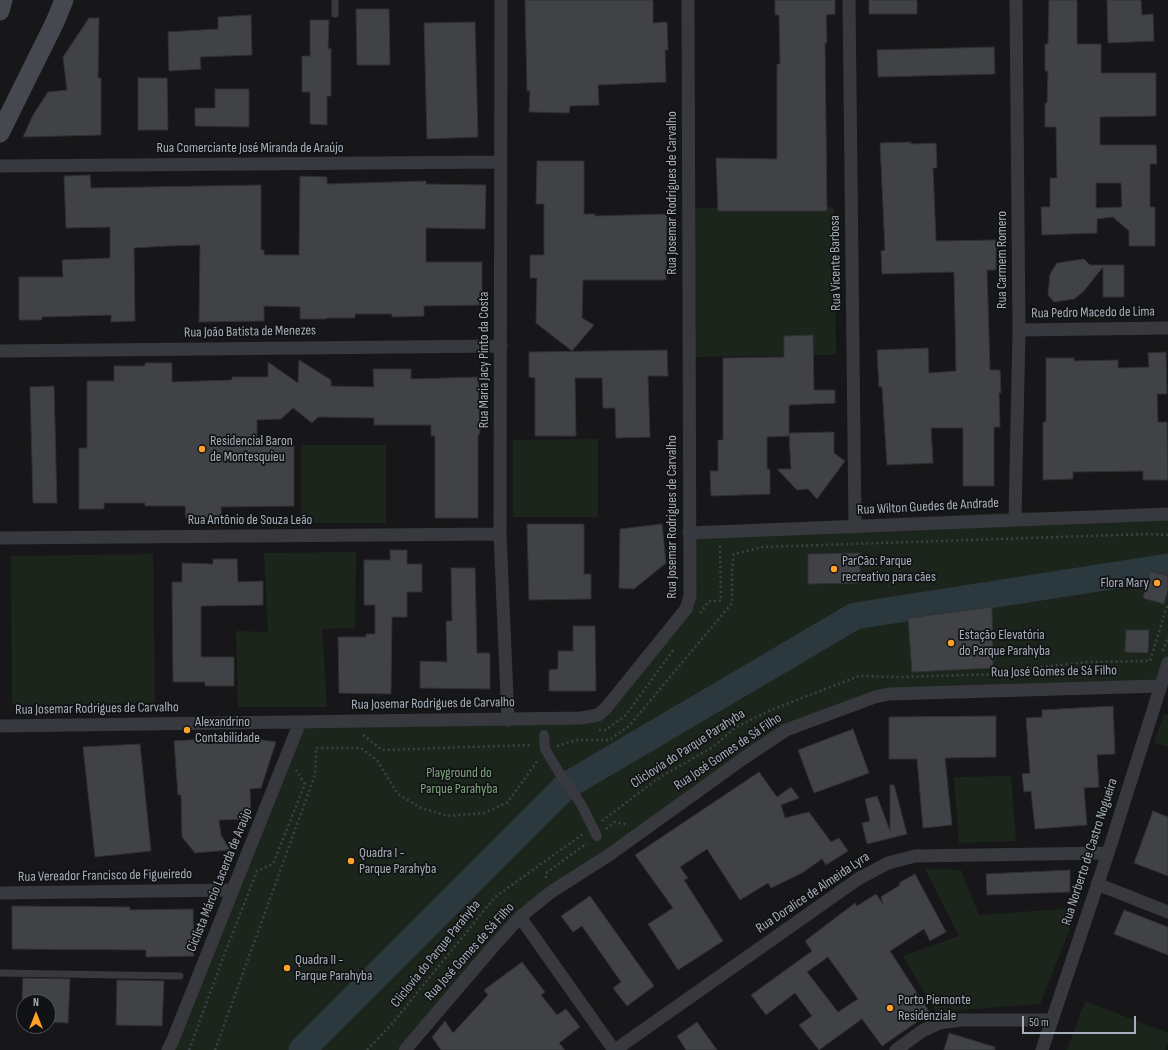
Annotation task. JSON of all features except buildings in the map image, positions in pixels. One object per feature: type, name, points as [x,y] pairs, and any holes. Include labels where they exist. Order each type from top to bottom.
[{"type":"main road","points":[[0,11],[3,0]]},
{"type":"main road","points":[[0,133],[55,22],[64,0]]},
{"type":"street","name":"Rua Maria Jacy Pinto da Costa","points":[[501,0],[500,534],[508,720]]},
{"type":"street","name":"Rua Josemar Rodrigues de Carvalho","points":[[0,726],[582,718],[598,715],[606,708],[686,609],[690,596],[688,0]]},
{"type":"street","name":"Rua Vicente Barbosa","points":[[849,0],[855,526]]},
{"type":"street","name":"Rua Carmem Romero","points":[[1015,520],[1019,330],[1016,0]]},
{"type":"street","name":"Rua Comerciante José Miranda de Araújo","points":[[0,166],[500,162]]},
{"type":"street","name":"Rua Pedro Macedo de Lima","points":[[1019,330],[1168,328]]},
{"type":"street","name":"Rua João Batista de Menezes","points":[[0,351],[501,346]]},
{"type":"street","name":"Rua Wilton Guedes de Andrade","points":[[689,533],[1168,514]]},
{"type":"street","name":"Rua Antônio de Souza Leão","points":[[0,538],[500,534]]},
{"type":"street","name":"Rua Norberto de Castro Nogueira","points":[[1042,1050],[1108,853],[1160,686],[1164,660]]},
{"type":"street","name":"Rua José Gomes de Sá Filho","points":[[410,1048],[520,917],[551,892],[609,855],[776,735],[800,724],[875,697],[908,692],[1160,686]]},
{"type":"street","name":"Ciclista Márcio Lacerda de Araújo","points":[[168,1050],[300,722]]},
{"type":"street","points":[[544,734],[545,749],[560,774],[582,804],[595,832]]},
{"type":"street","name":"Rua Doralice de Almeida Lyra","points":[[615,1050],[858,879],[888,863],[915,856],[1108,853]]},
{"type":"street","points":[[1097,884],[1168,912]]},
{"type":"street","name":"Rua Vereador Francisco de Figueiredo","points":[[0,893],[233,890]]},
{"type":"street","points":[[520,917],[615,1050]]},
{"type":"street","points":[[896,1050],[922,1031],[939,1023],[967,1020],[1052,1020]]},
{"type":"lane","points":[[335,0],[335,14]]},
{"type":"lane","points":[[0,973],[180,976]]},
{"type":"path","name":"Cliclovia do Parque Parahyba","points":[[367,1050],[391,1025],[495,897],[595,832],[657,779],[713,747],[736,727],[771,710],[859,676],[898,677],[1002,674],[1032,668],[1088,662],[1150,661],[1168,603]]},
{"type":"path","points":[[1164,660],[1168,636]]},
{"type":"path","points":[[546,880],[546,873],[595,832],[616,822],[633,825]]},
{"type":"green space","points":[[834,207],[836,355],[693,357],[692,208]]},
{"type":"green space","points":[[598,439],[598,517],[513,517],[513,440]]},
{"type":"green space","points":[[301,445],[386,445],[386,523],[301,523]]},
{"type":"green space","name":"Playground do Parque Parahyba","points":[[1168,510],[1168,670],[1161,688],[885,699],[781,735],[525,915],[409,1035],[397,1050],[173,1050],[303,720],[605,717],[694,603],[694,527],[1019,512]]},
{"type":"green space","points":[[356,552],[355,628],[322,629],[327,707],[238,707],[236,631],[268,632],[264,553]]},
{"type":"green space","points":[[153,554],[155,703],[12,705],[11,556]]},
{"type":"green space","points":[[1164,714],[1168,715],[1168,747],[1154,743]]},
{"type":"green space","points":[[1011,776],[1016,841],[959,843],[954,777]]},
{"type":"green space","points":[[925,869],[961,870],[979,915],[1078,908],[1040,1004],[936,1012],[903,956],[959,936]]},
{"type":"green space","points":[[1085,1001],[1168,1033],[1168,1043],[1165,1050],[1067,1050]]},
{"type":"waterway","points":[[302,1050],[566,786],[855,616],[1168,567]]},
{"type":"place","name":"Residencial Baron de Montesquieu","points":[[202,449]]},
{"type":"place","name":"ParCão: Parque recreativo para cães","points":[[834,569]]},
{"type":"place","name":"Flora Mary","points":[[1157,583]]},
{"type":"place","name":"Estação Elevatória do Parque Parahyba","points":[[951,643]]},
{"type":"place","name":"Alexandrino Contabilidade","points":[[187,730]]},
{"type":"place","name":"Quadra I - Parque Parahyba","points":[[351,861]]},
{"type":"place","name":"Quadra II - Parque Parahyba","points":[[287,968]]},
{"type":"place","name":"Porto Piemonte Residenziale","points":[[890,1008]]}]
